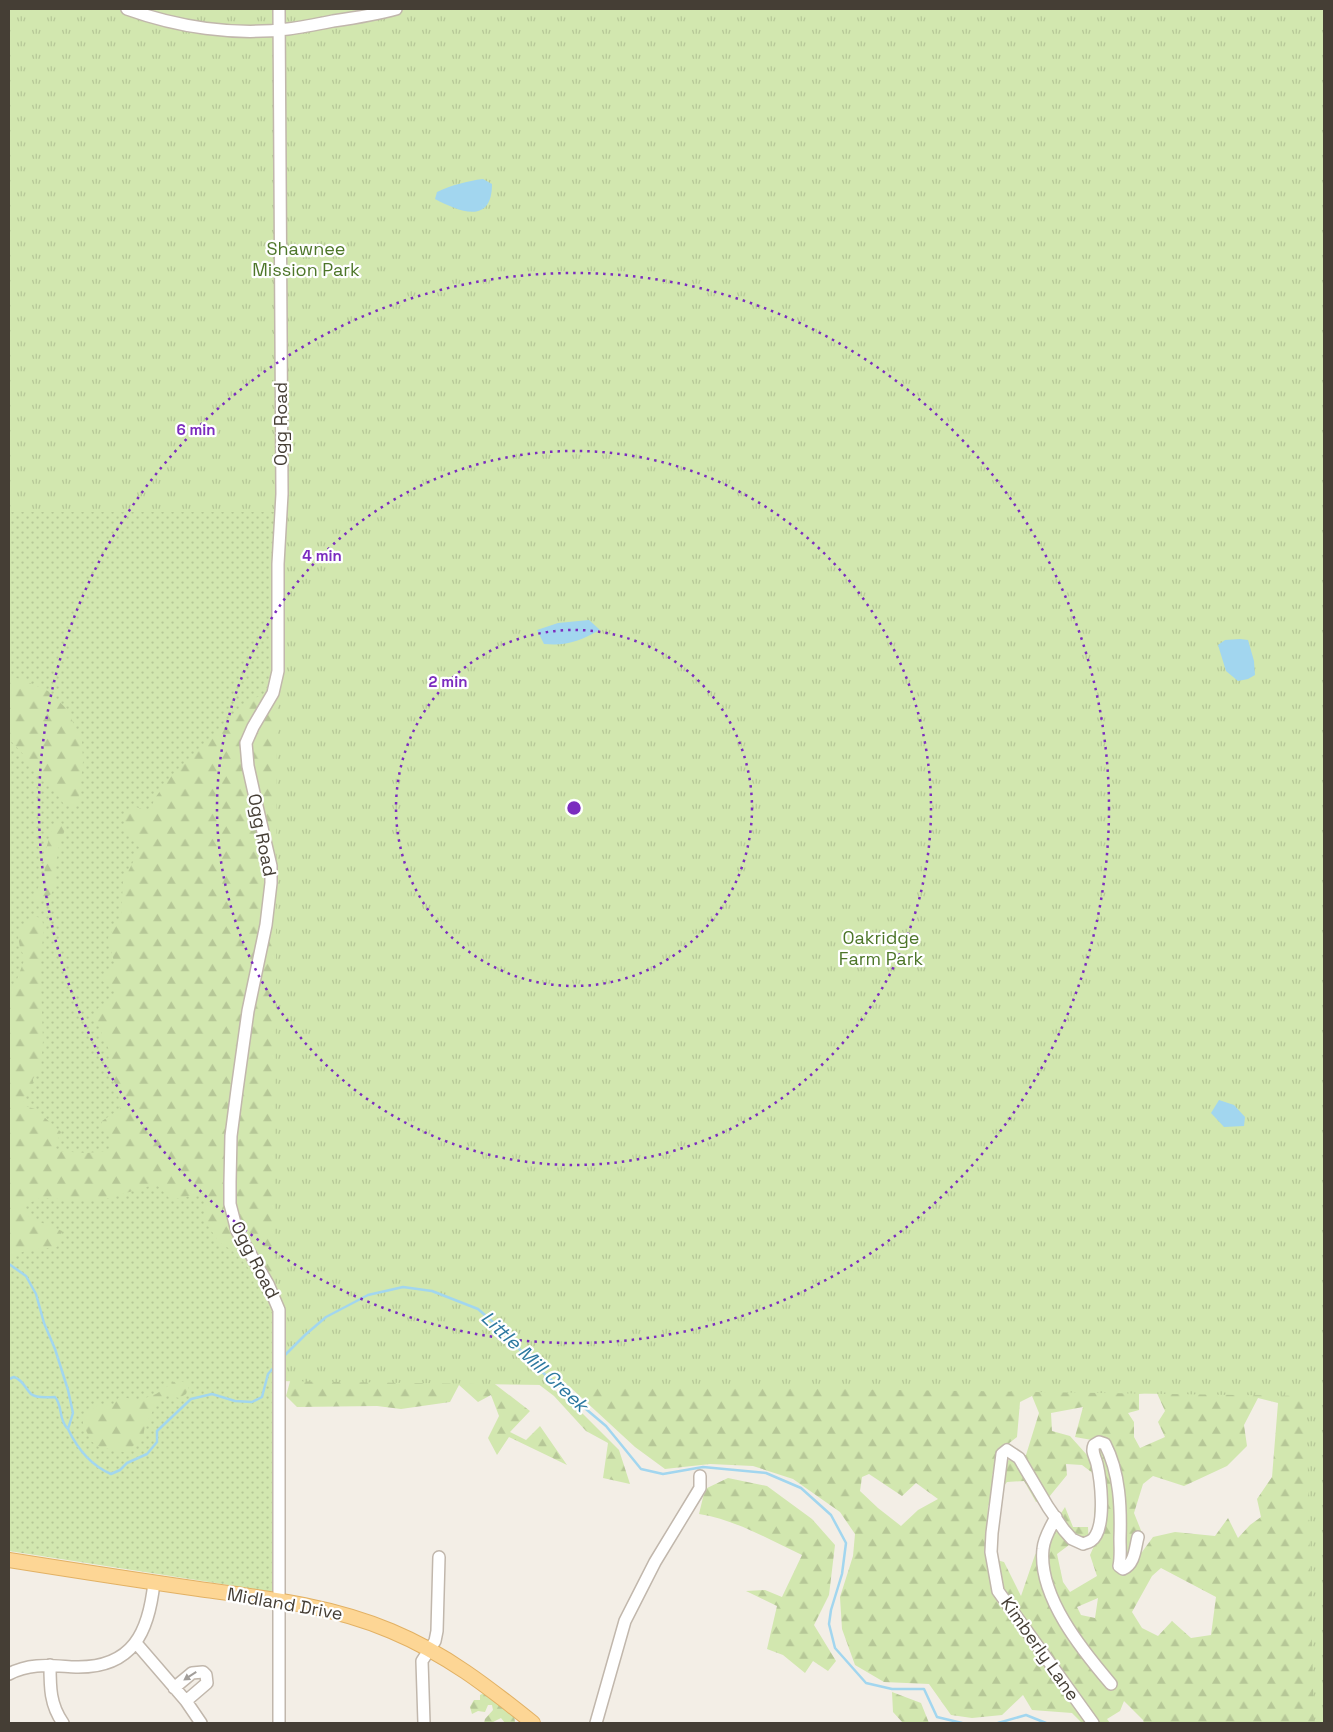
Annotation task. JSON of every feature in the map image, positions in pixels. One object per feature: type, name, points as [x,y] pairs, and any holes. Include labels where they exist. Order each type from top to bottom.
[{"type":"main road","name":"Midland Drive","points":[[9,1560],[278,1600],[330,1610],[354,1617],[392,1631],[473,1675],[533,1723]]},
{"type":"street","points":[[127,9],[161,20],[222,30],[279,30],[396,9]]},
{"type":"street","name":"Ogg Road","points":[[279,9],[282,494],[278,564],[278,671],[273,693],[252,727],[246,743],[248,766],[271,866],[271,883],[266,925],[250,1003],[236,1090],[230,1182],[230,1204],[235,1226],[276,1300],[279,1322],[279,1723]]},
{"type":"street","name":"Kimberly Lane","points":[[1092,1723],[998,1591],[991,1552],[1002,1454],[1007,1450],[1019,1458],[1064,1530],[1083,1544],[1089,1542],[1097,1534],[1100,1520],[1101,1500],[1097,1463],[1092,1449],[1099,1442],[1105,1444],[1114,1470],[1120,1500],[1119,1566],[1123,1569],[1131,1563],[1138,1537]]},
{"type":"street","points":[[596,1723],[625,1621],[655,1562],[700,1488],[700,1476]]},
{"type":"street","name":"Kimberly Lane","points":[[1056,1517],[1046,1536],[1042,1549],[1043,1571],[1062,1619],[1075,1639],[1111,1684]]},
{"type":"street","points":[[424,1723],[422,1661],[435,1641],[437,1631],[439,1557]]},
{"type":"street","points":[[9,1673],[23,1667],[50,1665],[78,1667],[106,1662],[120,1656],[136,1643],[148,1620],[154,1582]]},
{"type":"street","points":[[136,1643],[186,1701],[201,1723]]},
{"type":"street","points":[[50,1665],[50,1696],[54,1708],[63,1723]]},
{"type":"street","points":[[174,1688],[192,1673],[203,1672],[206,1675],[207,1683],[204,1687],[186,1701]]},
{"type":"green space","points":[[9,9],[1324,9],[1324,1723],[1314,1723],[1306,1396],[274,1381],[278,512],[9,512]]},
{"type":"green space","points":[[278,511],[273,1592],[9,1551],[9,512]]},
{"type":"green space","points":[[9,676],[48,691],[67,709],[76,729],[81,734],[83,762],[79,798],[77,802],[70,806],[65,806],[48,781],[26,762],[23,754],[9,739]]},
{"type":"green space","points":[[309,687],[1324,1282],[1324,1723],[1144,1723],[1124,1701],[1120,1711],[1107,1719],[1110,1723],[1082,1723],[1072,1713],[1032,1710],[1023,1695],[1002,1715],[972,1718],[951,1715],[929,1684],[884,1682],[855,1665],[842,1629],[840,1597],[853,1556],[855,1534],[840,1512],[793,1479],[753,1466],[710,1464],[665,1469],[635,1447],[558,1376],[278,1293],[267,1272],[254,1275],[236,1253],[219,1242],[206,1223],[203,1193],[171,1200],[156,1184],[99,1201],[40,1198],[21,1207],[30,1218],[62,1231],[57,1247],[28,1250],[9,1257],[9,990],[16,982],[25,958],[20,948],[18,935],[32,916],[42,918],[44,930],[40,962],[43,1041],[41,1066],[33,1079],[33,1087],[23,1098],[25,1106],[35,1109],[61,1132],[55,1147],[58,1151],[86,1153],[108,1151],[111,1145],[111,1136],[103,1130],[102,1121],[120,1109],[119,1098],[111,1071],[110,1052],[95,1018],[98,1008],[111,1001],[115,991],[100,979],[115,966],[108,938],[121,916],[123,882],[140,848],[127,834],[124,816],[136,807],[147,811],[151,808],[155,798],[172,775],[253,698]],"holes":[[[1156,1391],[1165,1411],[1158,1422],[1165,1437],[1140,1448],[1134,1437],[1134,1422],[1128,1413],[1139,1410],[1139,1394]],[[1032,1396],[1039,1413],[1026,1455],[1006,1461],[992,1476],[999,1451],[1017,1437],[1020,1402]],[[1258,1398],[1278,1403],[1272,1477],[1257,1499],[1261,1517],[1250,1525],[1238,1538],[1228,1518],[1215,1536],[1175,1532],[1153,1537],[1142,1552],[1134,1554],[1142,1533],[1134,1513],[1143,1484],[1153,1476],[1184,1486],[1227,1466],[1247,1446],[1244,1425]],[[1083,1407],[1075,1437],[1092,1440],[1112,1451],[1103,1448],[1095,1454],[1100,1471],[1094,1513],[1101,1530],[1090,1555],[1097,1576],[1070,1592],[1063,1582],[1057,1554],[1069,1545],[1089,1548],[1088,1527],[1073,1527],[1065,1507],[1035,1555],[1021,1596],[1004,1562],[986,1557],[988,1506],[1007,1482],[1024,1481],[1036,1502],[1049,1497],[1067,1475],[1066,1464],[1082,1465],[1094,1474],[1087,1455],[1070,1436],[1052,1431],[1051,1413]],[[869,1474],[902,1496],[916,1483],[938,1499],[918,1510],[901,1526],[860,1491],[862,1477]],[[1161,1568],[1216,1597],[1211,1635],[1191,1638],[1172,1621],[1158,1636],[1142,1628],[1132,1612],[1152,1576]],[[1098,1598],[1095,1618],[1081,1615],[1077,1607]]]},
{"type":"green space","points":[[57,823],[64,825],[65,830],[60,840],[54,888],[51,894],[39,901],[35,899],[35,893],[44,878],[46,849],[51,832]]},
{"type":"green space","points":[[407,1296],[480,1326],[497,1346],[521,1362],[583,1414],[619,1450],[630,1484],[603,1478],[608,1443],[586,1431],[554,1396],[483,1342],[474,1368],[530,1411],[510,1432],[526,1440],[540,1426],[567,1465],[509,1437],[497,1455],[488,1438],[499,1416],[491,1395],[478,1402],[459,1385],[450,1402],[401,1409],[377,1406],[297,1407],[286,1396],[294,1367],[331,1326],[358,1309],[341,1326],[380,1343],[433,1353],[365,1305]]},
{"type":"green space","points":[[180,1381],[190,1384],[186,1394],[179,1398],[166,1395],[162,1397],[145,1426],[143,1436],[130,1449],[124,1452],[99,1447],[91,1441],[83,1424],[83,1418],[99,1404],[114,1404],[120,1396],[137,1401],[156,1394],[174,1382]]},
{"type":"green space","points":[[728,1478],[767,1486],[812,1519],[835,1545],[829,1595],[814,1625],[836,1661],[828,1671],[813,1661],[805,1673],[783,1655],[767,1649],[777,1606],[746,1591],[765,1590],[782,1597],[802,1555],[739,1525],[699,1514],[705,1489]]},
{"type":"green space","points":[[892,1692],[921,1703],[929,1723],[903,1723],[893,1712]]},
{"type":"green space","points":[[484,1693],[489,1695],[490,1698],[500,1701],[514,1713],[515,1723],[505,1723],[501,1718],[491,1723],[484,1723],[493,1710],[492,1705],[488,1705],[485,1712],[478,1711],[472,1714],[470,1707],[474,1700],[480,1700],[480,1695]]},
{"type":"water","points":[[483,179],[492,184],[491,197],[487,205],[481,210],[473,212],[464,211],[435,199],[437,192]]},
{"type":"water","points":[[589,620],[600,630],[579,640],[567,643],[544,644],[537,630],[558,623]]},
{"type":"water","points":[[1225,640],[1248,640],[1254,661],[1255,675],[1238,681],[1226,671],[1218,645]]},
{"type":"water","points":[[1219,1100],[1234,1105],[1245,1117],[1244,1126],[1224,1127],[1211,1113]]},
{"type":"waterway","name":"Little Mill Creek","points":[[9,1264],[26,1276],[36,1294],[44,1323],[55,1349],[68,1390],[73,1413],[68,1429],[85,1455],[97,1466],[111,1474],[120,1470],[127,1463],[147,1454],[157,1442],[157,1431],[191,1399],[212,1394],[235,1401],[252,1402],[262,1397],[268,1374],[275,1366]]},
{"type":"waterway","name":"Little Mill Creek","points":[[282,1358],[326,1317],[368,1295],[403,1287],[432,1291],[478,1309],[501,1329],[535,1366],[606,1426],[641,1469],[663,1474],[703,1467],[766,1473],[801,1488],[831,1515],[846,1543],[842,1574],[831,1610],[829,1624],[835,1648],[866,1683],[892,1689],[924,1689],[937,1717],[962,1723]]},
{"type":"waterway","points":[[9,1379],[17,1378],[33,1396],[55,1397],[59,1404],[62,1420],[67,1428]]},
{"type":"waterway","name":"Little Mill Creek","points":[[998,1723],[1026,1715],[1046,1723]]},
{"type":"park label","name":"Shawnee Mission Park","points":[[306,259]]},
{"type":"park label","name":"Oakridge Farm Park","points":[[881,948]]}]
